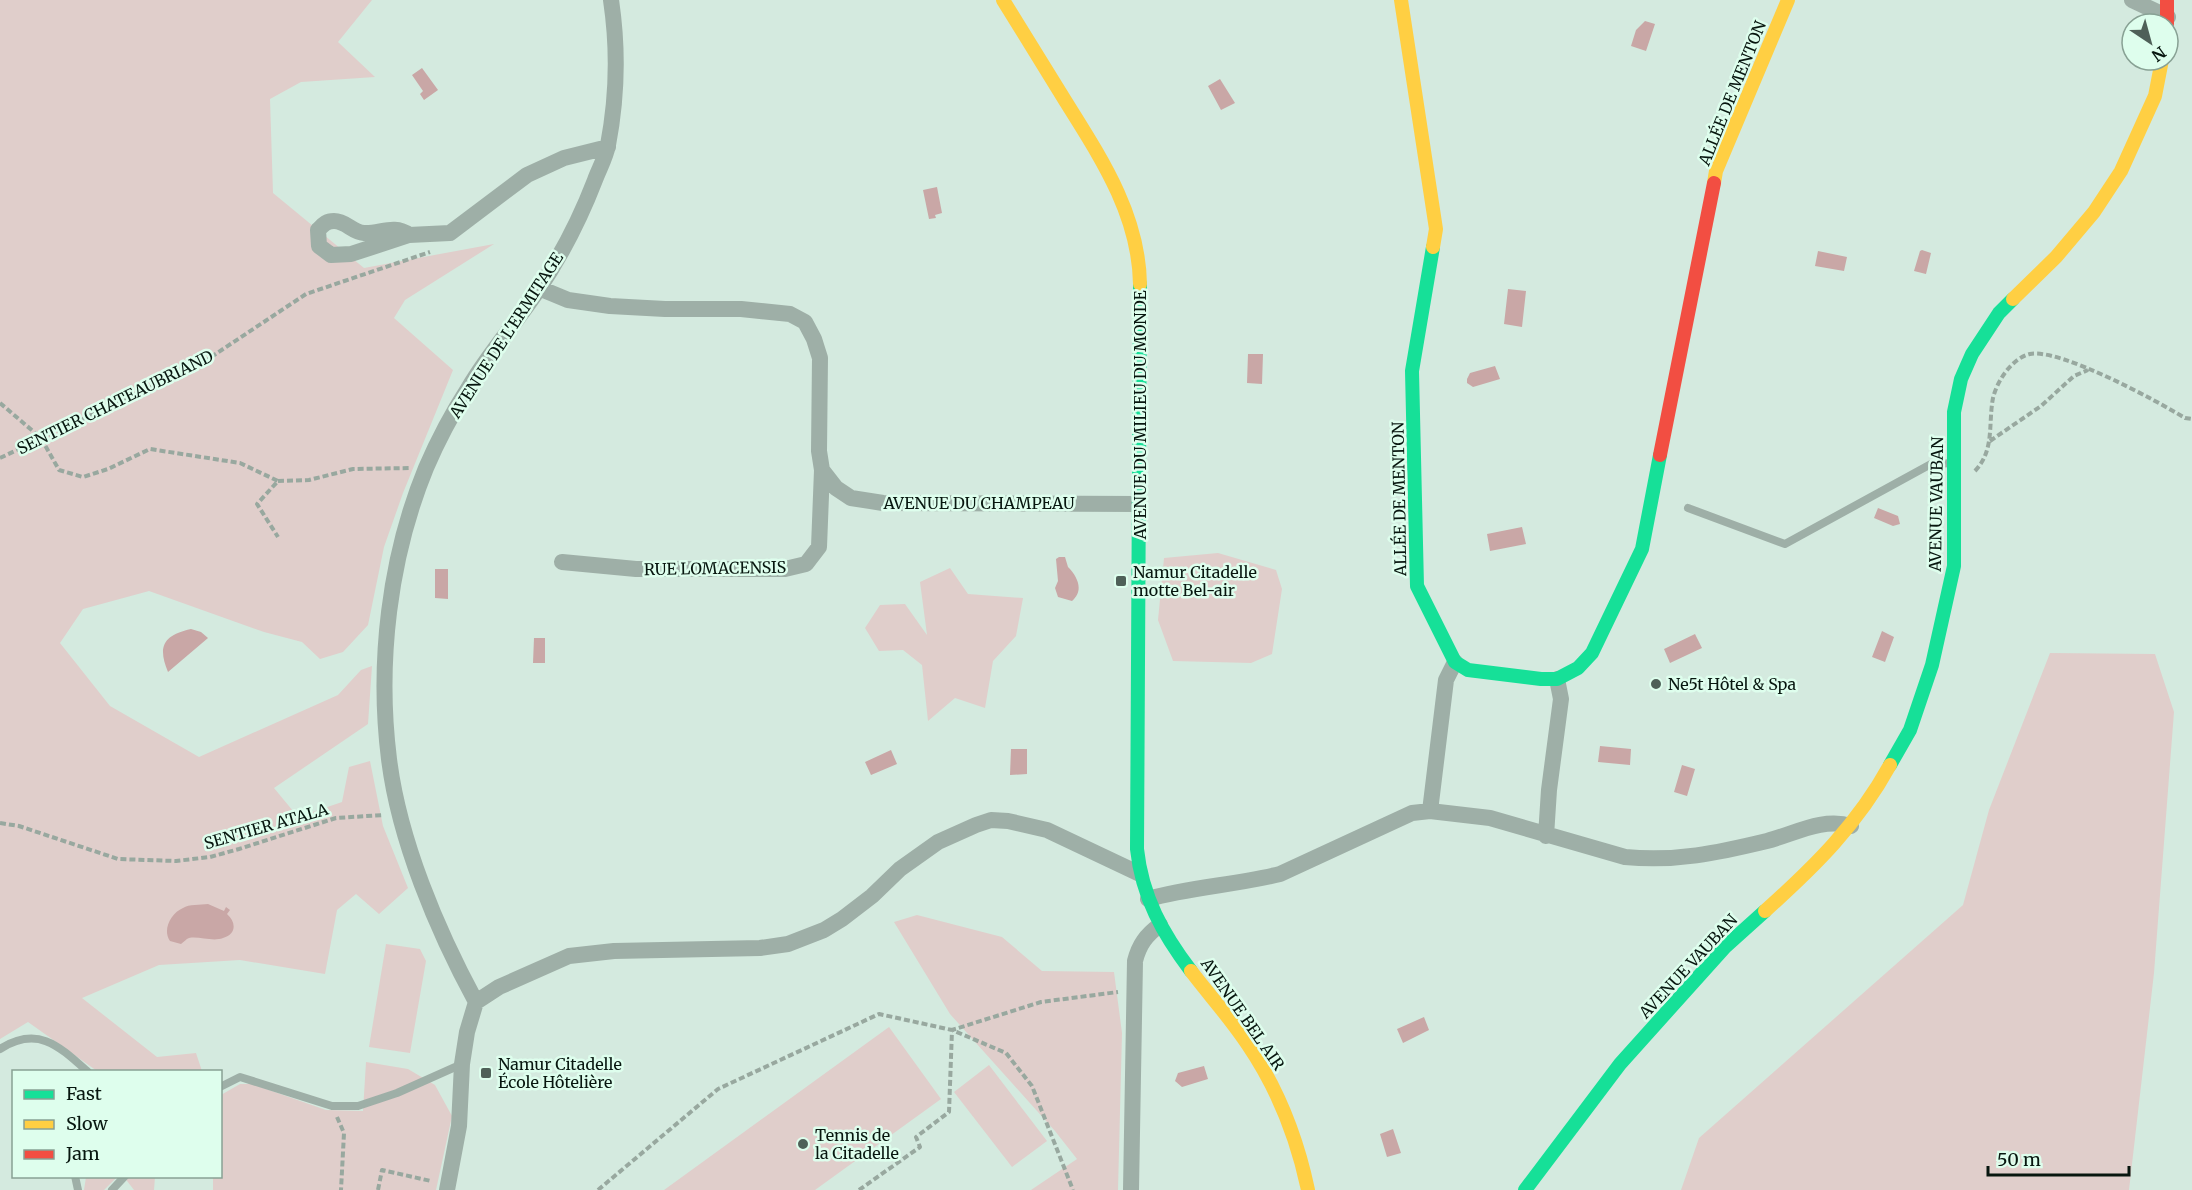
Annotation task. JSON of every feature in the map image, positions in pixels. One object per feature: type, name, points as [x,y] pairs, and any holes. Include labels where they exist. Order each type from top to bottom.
[{"type":"street","name":"AVENUE DE L'ERMITAGE","points":[[476,1002],[455,964],[425,890],[400,814],[389,759],[384,689],[393,582],[406,525],[426,468],[470,384],[539,288],[579,220],[608,147],[614,91],[616,32],[611,0]]},
{"type":"street","name":"AVENUE DU MILIEU DU MONDE","points":[[1003,0],[1111,176],[1130,221],[1136,251],[1141,294],[1137,842],[1140,874],[1148,899]]},
{"type":"street","name":"ALLÉE DE MENTON","points":[[1401,0],[1436,229],[1412,371],[1417,586],[1455,662]]},
{"type":"street","name":"ALLÉE DE MENTON","points":[[1557,679],[1578,668],[1592,653],[1642,549],[1716,171],[1788,0]]},
{"type":"street","points":[[2132,0],[2152,12]]},
{"type":"street","name":"AVENUE VAUBAN","points":[[1525,1190],[1620,1064],[1725,947],[1803,876],[1851,826],[1881,782],[1910,730],[1932,665],[1954,566],[1954,412],[1961,379],[1972,354],[1999,313],[2056,257],[2094,213],[2121,171],[2155,96],[2160,72]]},
{"type":"street","points":[[409,235],[399,229],[366,233],[354,231],[344,223],[333,221],[324,223],[318,230],[319,246],[331,255],[351,254],[409,235],[450,233],[527,175],[564,158],[608,147]]},
{"type":"street","points":[[539,288],[568,300],[610,306],[741,309],[790,314],[805,322],[820,358],[819,451],[822,470]]},
{"type":"street","name":"AVENUE DU CHAMPEAU","points":[[822,470],[836,488],[851,498],[884,503],[1139,504]]},
{"type":"street","name":"RUE LOMACENSIS","points":[[562,562],[636,569],[785,569],[806,564],[819,547],[822,470]]},
{"type":"street","points":[[1430,811],[1446,680],[1455,662],[1468,670],[1557,679],[1561,699],[1549,790],[1546,836]]},
{"type":"street","points":[[1148,899],[1172,892],[1280,874],[1412,813],[1430,811],[1490,818],[1625,857],[1665,860],[1698,856],[1769,840],[1826,823],[1840,822],[1851,826]]},
{"type":"street","points":[[447,1188],[459,1126],[462,1064],[467,1032],[476,1002],[508,983],[569,956],[614,951],[760,948],[788,944],[824,930],[842,919],[872,896],[900,869],[938,842],[991,820],[1008,820],[1047,830],[1140,874]]},
{"type":"street","name":"AVENUE BEL AIR","points":[[1148,899],[1160,925],[1246,1041],[1269,1078],[1294,1136],[1308,1190]]},
{"type":"street","points":[[1131,1190],[1135,961],[1144,938],[1160,925]]},
{"type":"lane","points":[[1688,508],[1785,544],[1931,464],[1954,463]]},
{"type":"lane","points":[[0,1049],[15,1040],[48,1040],[87,1070]]},
{"type":"lane","points":[[222,1086],[240,1077],[332,1106],[358,1106],[397,1093],[462,1064]]},
{"type":"lane","points":[[112,1190],[123,1178]]},
{"type":"path","name":"SENTIER CHATEAUBRIAND","points":[[0,458],[202,363],[306,294],[428,254],[445,243],[450,233]]},
{"type":"path","points":[[1955,482],[1970,475],[1984,462],[1990,441],[1994,394],[2002,375],[2020,358],[2029,354],[2042,353],[2089,370],[2142,392],[2186,418],[2192,419]]},
{"type":"path","points":[[1990,441],[2041,406],[2074,376],[2089,370]]},
{"type":"path","points":[[0,403],[41,438],[59,470],[82,477],[108,469],[150,449],[240,463],[278,481],[309,480],[353,469],[426,468]]},
{"type":"path","points":[[278,481],[257,504],[278,537]]},
{"type":"path","name":"SENTIER ATALA","points":[[0,823],[19,826],[118,859],[176,861],[210,857],[336,818],[400,814]]},
{"type":"path","points":[[952,1030],[1041,1002],[1134,990]]},
{"type":"path","points":[[598,1190],[718,1089],[879,1014],[952,1030],[1006,1053],[1032,1086],[1073,1190]]},
{"type":"path","points":[[859,1190],[920,1147],[916,1137],[949,1112],[952,1030]]},
{"type":"path","points":[[332,1106],[344,1133],[341,1190]]},
{"type":"path","points":[[378,1190],[382,1170],[447,1188]]},
{"type":"shaded area","points":[[0,0],[372,0],[338,42],[375,77],[301,82],[270,99],[273,193],[364,268],[494,244],[405,300],[394,318],[453,370],[403,493],[384,547],[368,625],[343,652],[320,659],[302,642],[264,632],[149,591],[83,609],[60,643],[110,706],[199,757],[338,695],[361,670],[372,666],[368,724],[274,788],[298,817],[342,802],[349,767],[370,761],[383,826],[408,888],[379,914],[356,894],[337,910],[325,974],[240,960],[159,965],[82,998],[157,1057],[196,1053],[202,1070],[96,1070],[28,1022],[0,1039]]},
{"type":"shaded area","points":[[1645,21],[1655,24],[1646,51],[1631,46],[1636,30]]},
{"type":"shaded area","points":[[422,68],[438,90],[424,100],[420,94],[423,91],[412,75]]},
{"type":"shaded area","points":[[1220,79],[1235,103],[1221,110],[1208,86]]},
{"type":"shaded area","points":[[937,187],[942,213],[935,215],[936,218],[929,219],[923,190]]},
{"type":"shaded area","points":[[1922,250],[1931,253],[1926,274],[1914,271]]},
{"type":"shaded area","points":[[1818,251],[1847,257],[1844,271],[1815,266]]},
{"type":"shaded area","points":[[1508,289],[1526,291],[1522,327],[1504,324]]},
{"type":"shaded area","points":[[1248,354],[1263,354],[1262,384],[1247,383]]},
{"type":"shaded area","points":[[1495,366],[1500,379],[1473,387],[1467,383],[1470,373]]},
{"type":"shaded area","points":[[1878,508],[1898,516],[1900,524],[1893,526],[1874,518]]},
{"type":"shaded area","points":[[1522,527],[1526,544],[1490,551],[1487,534]]},
{"type":"shaded area","points":[[1218,553],[1276,570],[1282,589],[1272,654],[1251,663],[1173,661],[1158,620],[1164,558]]},
{"type":"shaded area","points":[[1065,557],[1078,584],[1078,593],[1072,601],[1058,597],[1055,588],[1058,581],[1056,559]]},
{"type":"shaded area","points":[[950,568],[968,594],[1023,598],[1016,636],[993,661],[985,708],[955,698],[928,721],[922,665],[903,650],[879,651],[865,628],[880,605],[905,604],[927,635],[920,582]]},
{"type":"shaded area","points":[[435,569],[448,569],[448,599],[435,598]]},
{"type":"shaded area","points":[[191,629],[201,632],[208,638],[168,672],[163,655],[165,643],[174,635]]},
{"type":"shaded area","points":[[1882,631],[1894,637],[1885,662],[1872,657]]},
{"type":"shaded area","points":[[1695,634],[1702,648],[1670,663],[1664,649]]},
{"type":"shaded area","points":[[534,638],[545,638],[545,663],[533,663]]},
{"type":"shaded area","points":[[2050,653],[2155,654],[2174,712],[2154,973],[2129,1190],[1681,1190],[1699,1138],[1963,905],[1989,810]]},
{"type":"shaded area","points":[[1600,746],[1631,749],[1630,765],[1598,762]]},
{"type":"shaded area","points":[[1011,749],[1027,749],[1027,774],[1010,775]]},
{"type":"shaded area","points":[[891,750],[897,764],[871,775],[865,762]]},
{"type":"shaded area","points":[[1682,765],[1695,769],[1687,796],[1674,792]]},
{"type":"shaded area","points":[[208,904],[224,911],[226,907],[230,910],[227,914],[234,928],[231,934],[219,939],[189,938],[181,944],[170,941],[167,927],[179,910],[188,906]]},
{"type":"shaded area","points":[[917,915],[1002,937],[1042,971],[1114,972],[1122,1033],[1118,1190],[1031,1190],[1077,1159],[1055,1131],[950,1014],[894,922]]},
{"type":"shaded area","points":[[386,944],[420,949],[426,961],[410,1053],[369,1047]]},
{"type":"shaded area","points":[[1424,1017],[1429,1030],[1403,1043],[1397,1029]]},
{"type":"shaded area","name":"Tennis de la Citadelle","points":[[889,1027],[941,1099],[815,1190],[664,1190]]},
{"type":"shaded area","points":[[366,1062],[408,1069],[435,1085],[452,1116],[436,1190],[213,1190],[213,1178],[222,1178],[222,1094],[240,1084],[252,1084],[326,1110],[363,1111]]},
{"type":"shaded area","points":[[989,1065],[1047,1141],[1012,1167],[954,1092]]},
{"type":"shaded area","points":[[1204,1066],[1208,1079],[1182,1087],[1175,1081],[1178,1073]]},
{"type":"shaded area","points":[[1393,1129],[1401,1153],[1387,1157],[1380,1134]]},
{"type":"shaded area","points":[[86,1178],[116,1178],[104,1190],[84,1190]]},
{"type":"shaded area","points":[[125,1178],[155,1178],[154,1190],[134,1190]]},
{"type":"traffic: fast","points":[[1433,247],[1412,371],[1417,586],[1455,662],[1468,670],[1541,679],[1557,679],[1578,668],[1592,653],[1642,549],[1660,455]]},
{"type":"traffic: fast","points":[[1140,284],[1137,849],[1144,883],[1155,914],[1171,943],[1191,971]]},
{"type":"traffic: fast","points":[[1890,765],[1910,730],[1932,665],[1954,566],[1954,412],[1961,379],[1972,354],[1999,313],[2013,299]]},
{"type":"traffic: fast","points":[[1525,1190],[1620,1064],[1725,947],[1765,911]]},
{"type":"traffic: slow","points":[[1003,0],[1092,144],[1116,188],[1133,234],[1140,284]]},
{"type":"traffic: slow","points":[[1401,0],[1436,229],[1433,247]]},
{"type":"traffic: slow","points":[[1714,183],[1716,171],[1788,0]]},
{"type":"traffic: slow","points":[[2013,299],[2056,257],[2094,212],[2121,171],[2155,96],[2160,72]]},
{"type":"traffic: slow","points":[[1765,911],[1834,844],[1864,807],[1890,765]]},
{"type":"traffic: slow","points":[[1191,971],[1228,1017],[1259,1062],[1285,1114],[1308,1190]]},
{"type":"traffic: jam","points":[[2167,0],[2167,12]]},
{"type":"traffic: jam","points":[[1660,455],[1714,183]]},
{"type":"place","name":"Namur Citadelle motte Bel-air","points":[[1121,581]]},
{"type":"place","name":"Ne5t Hôtel & Spa","points":[[1656,684]]},
{"type":"place","name":"Namur Citadelle École Hôtelière","points":[[486,1073]]},
{"type":"place","name":"Tennis de la Citadelle","points":[[803,1144]]}]
